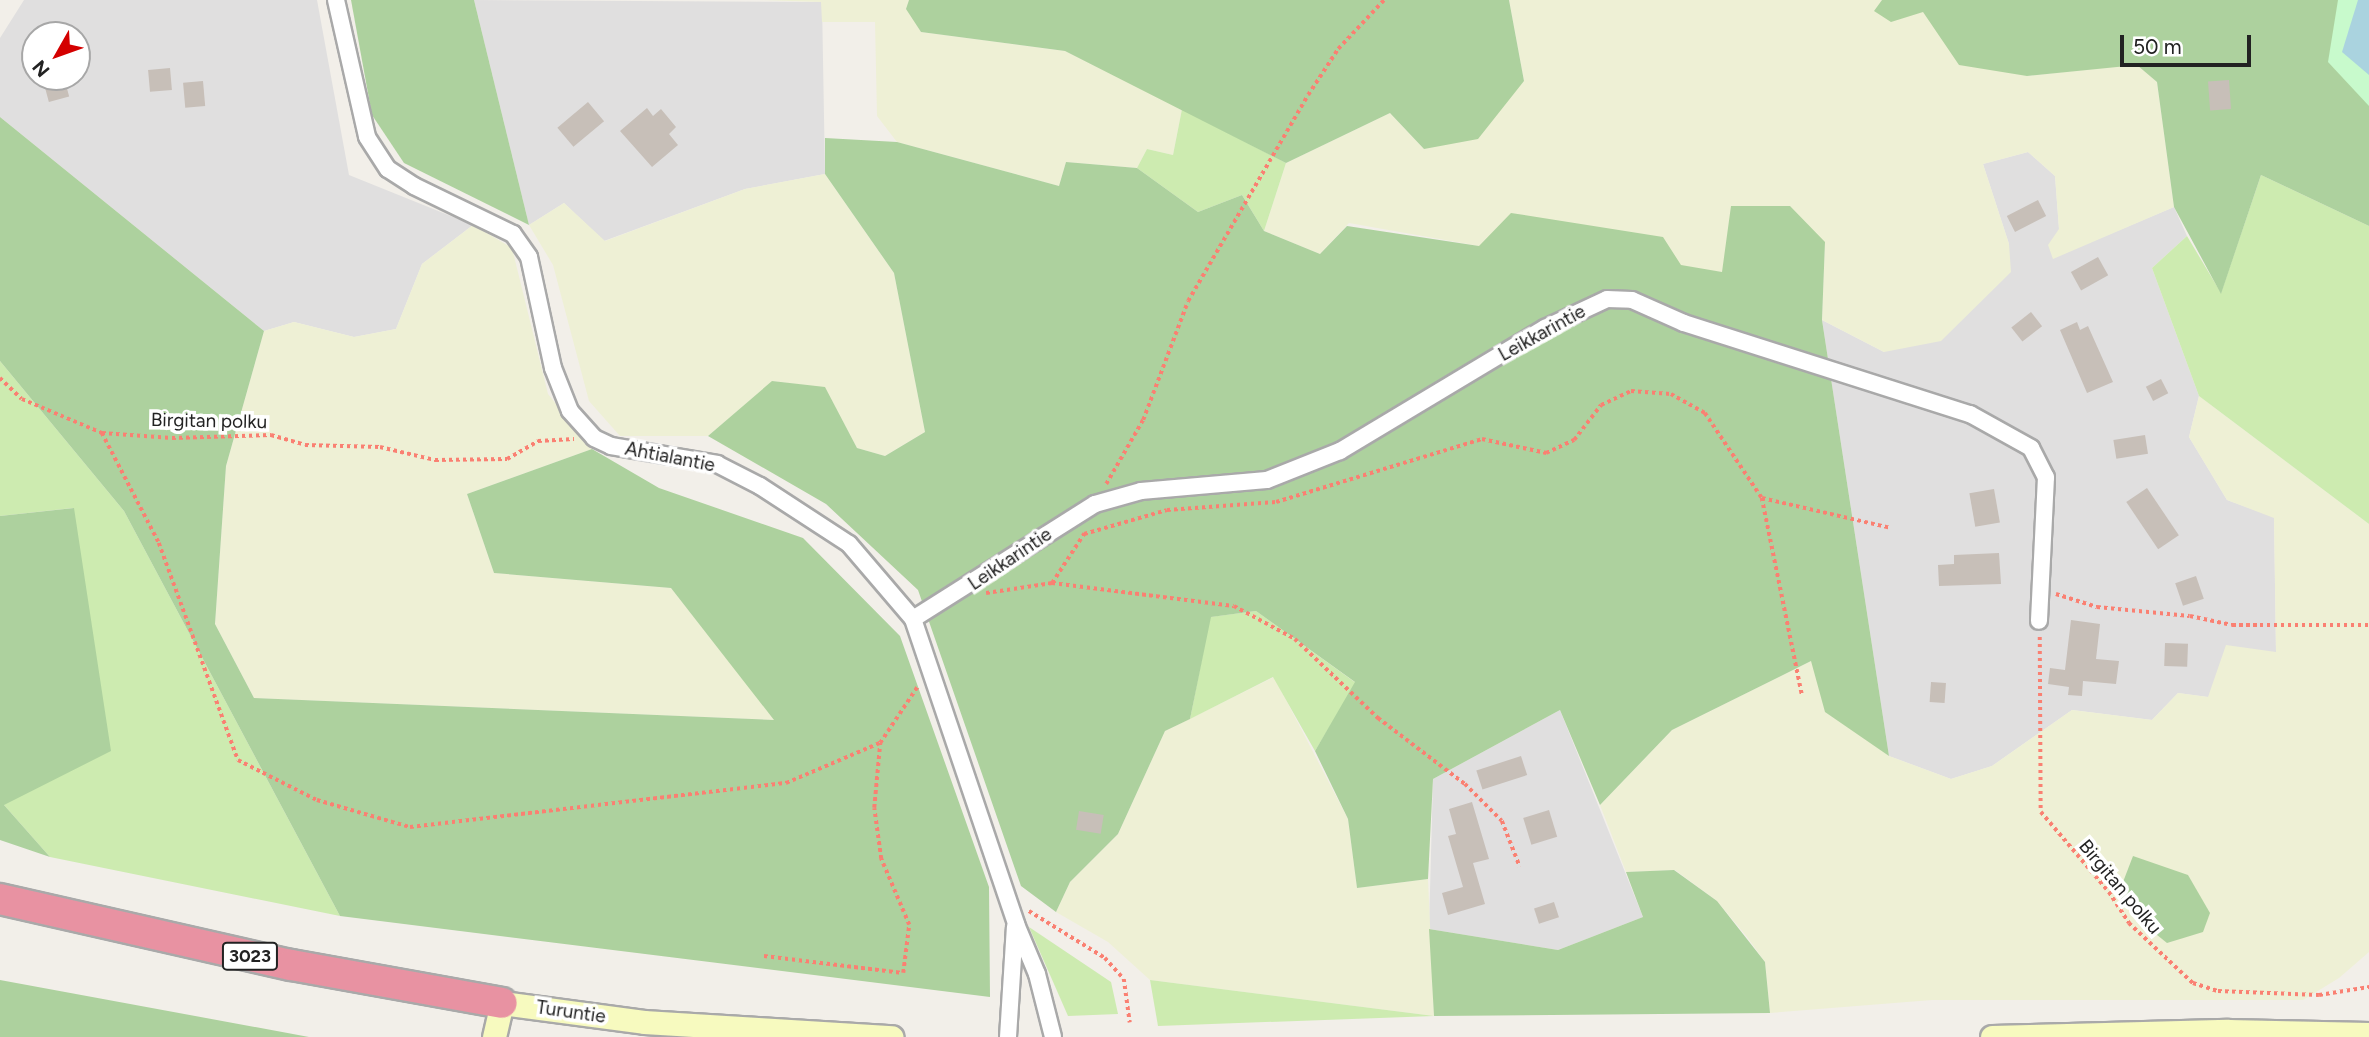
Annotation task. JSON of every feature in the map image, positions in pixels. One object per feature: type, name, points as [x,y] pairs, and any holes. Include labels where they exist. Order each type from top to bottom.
[{"type":"highway","name":"3023","points":[[0,899],[291,965],[502,1003]]},
{"type":"main road","points":[[494,1037],[502,1003]]},
{"type":"main road","name":"Turuntie","points":[[502,1003],[672,1024],[892,1037]]},
{"type":"main road","points":[[1992,1037],[2369,1034]]},
{"type":"street","points":[[336,0],[367,137],[388,169],[414,186],[513,234],[529,257],[553,368],[570,411],[594,438]]},
{"type":"street","name":"Leikkarintie","points":[[913,620],[1095,504],[1141,491],[1267,480],[1340,451],[1566,317],[1607,299],[1632,300],[1684,323],[1970,414],[2031,448],[2046,477],[2039,621]]},
{"type":"street","name":"Ahtialantie","points":[[594,438],[611,446],[717,464],[760,486],[849,544],[913,620],[1006,897],[1037,974],[1054,1037]]},
{"type":"street","name":"Ahtialantie","points":[[1008,1037],[1016,924]]},
{"type":"path","points":[[1095,504],[1143,420],[1188,302],[1308,95],[1338,49],[1384,0]]},
{"type":"path","name":"Birgitan polku","points":[[0,378],[22,399],[102,433],[172,438],[271,435],[305,445],[380,447],[435,460],[507,459],[538,441],[594,438]]},
{"type":"path","points":[[1052,583],[1084,534],[1167,510],[1276,502],[1482,439],[1546,453],[1574,440],[1601,405],[1631,391],[1671,394],[1705,413],[1762,498],[1802,695]]},
{"type":"path","points":[[102,433],[159,543],[238,760],[317,800],[410,827],[786,783],[880,743]]},
{"type":"path","points":[[1762,498],[1891,528]]},
{"type":"path","points":[[956,595],[1052,583],[1234,606],[1295,639],[1378,718],[1465,784],[1502,821],[1520,867]]},
{"type":"path","points":[[2041,589],[2097,607],[2190,616],[2232,625],[2369,625]]},
{"type":"path","name":"Birgitan polku","points":[[2039,621],[2041,812],[2109,892],[2129,923],[2193,983],[2218,991],[2319,995],[2369,987]]},
{"type":"path","points":[[764,956],[903,972],[909,925],[881,859],[874,808],[880,743],[902,705],[930,671]]},
{"type":"path","points":[[1006,897],[1105,958],[1124,979],[1130,1023]]},
{"type":"shaded area","points":[[24,0],[317,0],[349,175],[473,225],[422,264],[396,329],[354,337],[294,322],[264,331],[0,117],[0,38]]},
{"type":"shaded area","points":[[474,0],[822,2],[825,174],[745,189],[604,241],[564,203],[529,225]]},
{"type":"shaded area","points":[[2028,152],[2055,176],[2059,229],[2053,258],[2174,207],[2187,236],[2152,268],[2199,396],[2189,437],[2227,500],[2274,517],[2276,652],[2208,697],[2178,693],[2152,720],[2072,710],[1992,766],[1951,779],[1889,756],[1822,320],[1884,352],[2009,244],[1983,164]]},
{"type":"shaded area","points":[[1560,710],[1643,917],[1558,950],[1429,929],[1433,779]]},
{"type":"green space","points":[[351,0],[474,0],[529,225],[404,163],[372,115]]},
{"type":"green space","points":[[760,0],[909,0],[907,9],[921,32],[1065,51],[1182,109],[1173,155],[1147,149],[1137,168],[1066,162],[1059,186],[897,142],[877,116],[875,22],[822,22],[821,2]]},
{"type":"green space","points":[[909,0],[1509,0],[1524,81],[1478,139],[1424,149],[1390,113],[1286,163],[1065,51],[921,32],[906,9]]},
{"type":"green space","points":[[1509,0],[1882,0],[1875,11],[1923,12],[2027,76],[2137,64],[2157,82],[2174,207],[2053,259],[2048,245],[2059,229],[2055,176],[2028,152],[1983,164],[2009,244],[2011,272],[1941,341],[1884,352],[1822,320],[1825,242],[1722,272],[1479,246],[1349,223],[1320,254],[1264,231],[1286,163],[1390,113],[1424,149],[1524,81]]},
{"type":"green space","points":[[1882,0],[2358,0],[2369,75],[2369,226],[2261,175],[2221,294],[2174,207],[2157,82],[2137,65],[2027,76],[1959,65],[1923,12],[1891,22],[1874,11]]},
{"type":"green space","points":[[2338,0],[2369,0],[2369,106],[2328,62]]},
{"type":"green space","points":[[1182,109],[1286,163],[1264,231],[1242,195],[1198,212],[1137,168],[1147,149],[1173,155]]},
{"type":"green space","points":[[0,117],[264,331],[226,466],[215,624],[254,698],[774,720],[671,588],[494,573],[467,494],[592,449],[659,488],[803,538],[900,636],[989,887],[990,997],[340,916],[124,511],[0,361]]},
{"type":"green space","points":[[825,138],[897,142],[1059,186],[1066,162],[1137,168],[1198,212],[1242,195],[1264,231],[1320,254],[1347,226],[1479,246],[1511,213],[1663,237],[1681,265],[1722,272],[1731,206],[1790,206],[1825,242],[1822,320],[1889,756],[1825,712],[1811,661],[1672,730],[1600,805],[1560,710],[1433,779],[1428,879],[1357,888],[1348,819],[1315,751],[1355,682],[1256,611],[1211,617],[1190,719],[1165,731],[1118,834],[1070,882],[1056,912],[1021,886],[918,590],[826,504],[708,436],[772,381],[825,387],[857,448],[885,456],[925,432],[894,273],[825,174]]},
{"type":"green space","points":[[825,174],[894,273],[925,432],[885,456],[857,448],[825,388],[773,381],[708,436],[620,436],[589,401],[553,265],[529,225],[564,203],[605,241],[745,189]]},
{"type":"green space","points":[[2261,175],[2369,226],[2369,524],[2199,396],[2152,268],[2187,236],[2221,293]]},
{"type":"green space","points":[[473,225],[512,248],[548,394],[592,449],[467,494],[494,573],[671,588],[775,720],[254,698],[215,624],[226,466],[264,331],[294,322],[354,337],[396,329],[422,264]]},
{"type":"green space","points":[[0,361],[124,511],[340,916],[50,857],[4,805],[73,508],[0,516]]},
{"type":"green space","points":[[2199,396],[2369,524],[2369,952],[2339,978],[2303,1000],[1932,1000],[1770,1013],[1765,962],[1747,937],[1717,901],[1675,870],[1626,872],[1600,805],[1672,730],[1811,661],[1889,756],[1951,779],[1992,766],[2072,710],[2152,720],[2178,693],[2208,697],[2226,645],[2276,652],[2274,518],[2227,500],[2189,437]]},
{"type":"green space","points":[[74,508],[111,751],[4,805],[50,857],[0,840],[0,516]]},
{"type":"green space","points":[[1256,611],[1356,683],[1315,751],[1273,677],[1190,719],[1210,617]]},
{"type":"green space","points":[[1274,677],[1348,819],[1357,888],[1428,879],[1434,1016],[1150,980],[1108,942],[1056,912],[1070,882],[1118,834],[1165,731]]},
{"type":"green space","points":[[2133,856],[2188,875],[2210,913],[2203,932],[2167,943],[2136,918],[2118,895]]},
{"type":"green space","points":[[1674,870],[1717,901],[1765,962],[1770,1013],[1434,1016],[1429,929],[1558,950],[1643,917],[1626,872]]},
{"type":"green space","points":[[1029,927],[1111,982],[1118,1014],[1068,1016]]},
{"type":"green space","points":[[0,980],[309,1037],[0,1037]]},
{"type":"green space","points":[[1150,980],[1434,1016],[1158,1026]]},
{"type":"water","points":[[2358,0],[2369,0],[2369,75],[2342,52]]},
{"type":"building","points":[[170,68],[172,90],[150,92],[148,70]]},
{"type":"building","points":[[2229,80],[2231,109],[2210,110],[2208,81]]},
{"type":"building","points":[[203,81],[205,106],[185,108],[183,83]]},
{"type":"building","points":[[46,91],[68,91],[69,96],[49,102]]},
{"type":"building","points":[[588,102],[604,121],[573,147],[557,128]]},
{"type":"building","points":[[647,108],[653,116],[661,109],[676,127],[669,134],[678,145],[652,167],[620,131]]},
{"type":"building","points":[[2038,200],[2046,216],[2015,232],[2007,216]]},
{"type":"building","points":[[2098,257],[2108,275],[2081,290],[2071,272]]},
{"type":"building","points":[[2031,312],[2042,326],[2022,342],[2011,327]]},
{"type":"building","points":[[2077,322],[2080,330],[2088,326],[2113,382],[2087,393],[2060,330]]},
{"type":"building","points":[[2161,379],[2168,393],[2153,401],[2146,387]]},
{"type":"building","points":[[2145,435],[2148,454],[2116,459],[2113,440]]},
{"type":"building","points":[[2147,488],[2179,535],[2158,549],[2126,502]]},
{"type":"building","points":[[1994,489],[2000,522],[1975,527],[1969,493]]},
{"type":"building","points":[[1999,553],[2001,584],[1939,586],[1938,565],[1954,564],[1954,555]]},
{"type":"building","points":[[2196,576],[2204,599],[2183,606],[2175,583]]},
{"type":"building","points":[[2071,620],[2100,624],[2096,659],[2119,661],[2116,684],[2083,681],[2082,696],[2068,695],[2069,687],[2048,684],[2050,668],[2065,670]]},
{"type":"building","points":[[2165,643],[2188,644],[2187,667],[2164,666]]},
{"type":"building","points":[[1931,682],[1946,683],[1945,703],[1930,702]]},
{"type":"building","points":[[1521,756],[1527,775],[1482,790],[1476,771]]},
{"type":"building","points":[[1472,802],[1489,859],[1473,863],[1485,904],[1448,915],[1442,893],[1463,887],[1448,836],[1456,834],[1449,809]]},
{"type":"building","points":[[1549,810],[1557,837],[1531,845],[1523,818]]},
{"type":"building","points":[[1079,811],[1104,815],[1101,834],[1076,830]]},
{"type":"building","points":[[1554,902],[1559,917],[1539,924],[1534,908]]}]
